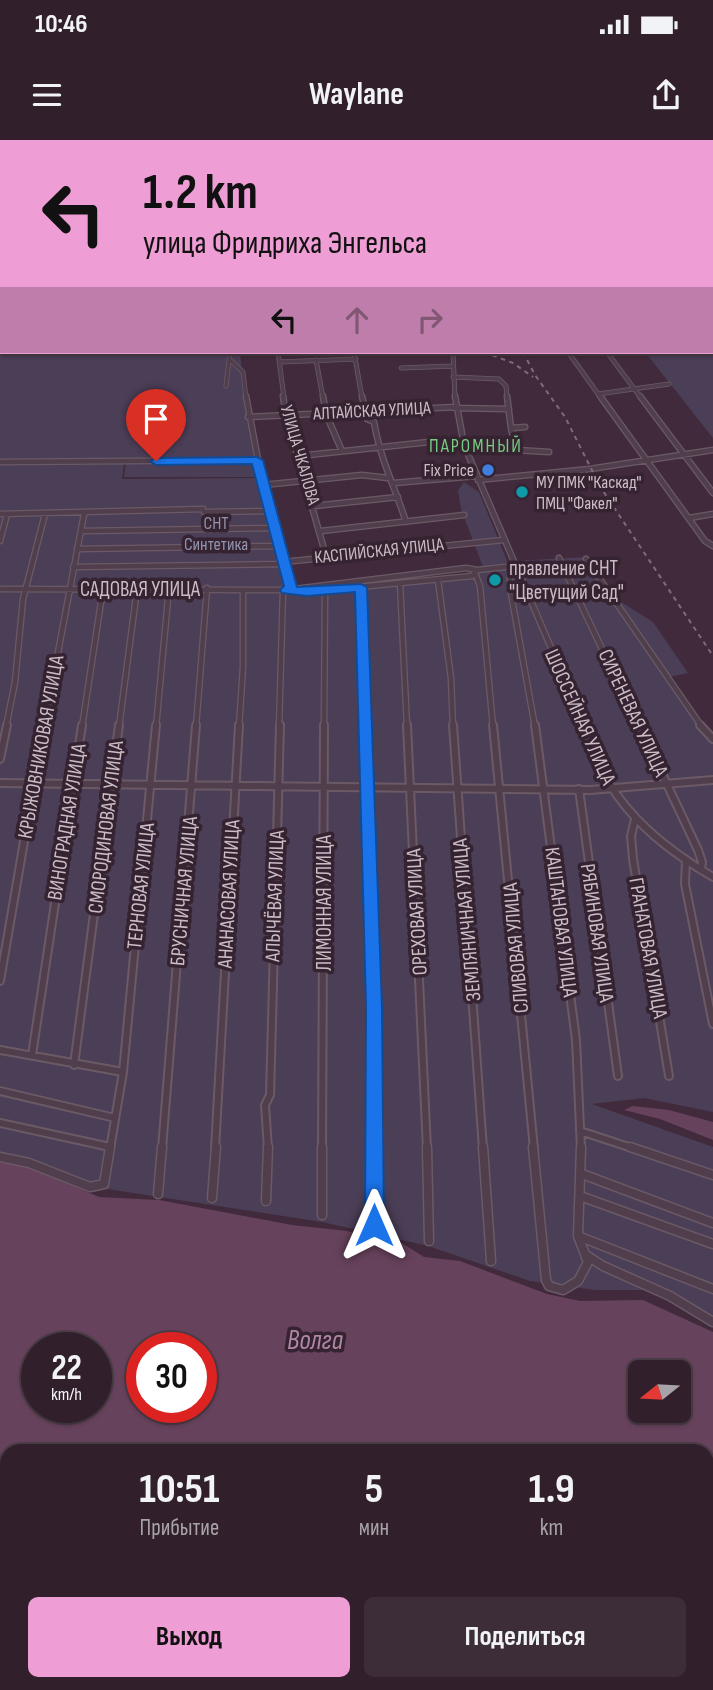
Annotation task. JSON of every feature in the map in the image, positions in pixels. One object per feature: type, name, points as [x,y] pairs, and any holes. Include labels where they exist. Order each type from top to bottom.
[{"type":"street","points":[[226,386],[230,354]]},
{"type":"street","name":"УЛИЦА ЧКАЛОВА","points":[[278,354],[286,416],[314,506],[326,556]]},
{"type":"street","points":[[355,354],[365,412],[368,419],[374,422],[378,448],[388,478],[394,483],[406,522]]},
{"type":"street","name":"ШОССЕЙНАЯ УЛИЦА","points":[[453,354],[455,408],[463,441],[580,721],[612,788],[635,819],[686,860],[713,877]]},
{"type":"street","points":[[569,354],[646,461],[711,545]]},
{"type":"street","points":[[608,354],[713,493]]},
{"type":"street","points":[[279,362],[356,359]]},
{"type":"street","name":"АЛЫЧЁВАЯ УЛИЦА","points":[[230,360],[243,372],[248,417],[283,563],[285,589],[270,1095],[265,1105],[268,1132],[266,1201]]},
{"type":"street","points":[[316,360],[326,414],[342,451]]},
{"type":"street","points":[[401,368],[453,366]]},
{"type":"street","points":[[453,377],[499,379],[506,386],[516,450],[549,452]]},
{"type":"street","points":[[598,394],[669,384]]},
{"type":"street","name":"АЛТАЙСКАЯ УЛИЦА","points":[[248,417],[455,408],[509,410]]},
{"type":"street","points":[[512,428],[525,427]]},
{"type":"street","points":[[299,456],[463,441]]},
{"type":"street","points":[[394,483],[561,473],[713,450]]},
{"type":"street","points":[[0,462],[257,460]]},
{"type":"street","points":[[263,485],[362,475],[388,478]]},
{"type":"street","points":[[314,506],[398,497]]},
{"type":"street","points":[[0,514],[269,511]]},
{"type":"street","points":[[0,541],[7,514]]},
{"type":"street","points":[[0,759],[15,682],[23,599],[45,514]]},
{"type":"street","name":"КРЫЖОВНИКОВАЯ УЛИЦА","points":[[0,981],[68,589],[85,514]]},
{"type":"street","points":[[689,518],[713,514]]},
{"type":"street","points":[[321,531],[464,515]]},
{"type":"street","points":[[82,531],[274,528]]},
{"type":"street","name":"КАСПИЙСКАЯ УЛИЦА","points":[[73,567],[283,563],[326,556],[503,540]]},
{"type":"street","points":[[77,549],[279,546]]},
{"type":"street","name":"СИРЕНЕВАЯ УЛИЦА","points":[[559,558],[698,850],[702,862],[701,870]]},
{"type":"street","points":[[586,559],[703,729],[713,739]]},
{"type":"street","points":[[285,589],[466,568],[476,572],[514,566]]},
{"type":"street","name":"КАШТАНОВАЯ УЛИЦА","points":[[514,566],[510,574],[510,588],[544,787],[576,1040],[582,1174],[578,1236],[586,1255]]},
{"type":"street","points":[[285,589],[325,591],[472,576],[476,572]]},
{"type":"street","name":"СЛИВОВАЯ УЛИЦА","points":[[476,572],[480,586],[549,1286],[568,1289],[583,1278],[588,1262],[586,1255]]},
{"type":"street","name":"ЗЕМЛЯНИЧНАЯ УЛИЦА","points":[[439,580],[449,656],[491,1261]]},
{"type":"street","name":"ОРЕХОВАЯ УЛИЦА","points":[[400,583],[425,1094],[429,1241]]},
{"type":"street","points":[[361,587],[374,1007],[374,1225]]},
{"type":"street","name":"ТЕРНОВАЯ УЛИЦА","points":[[0,1157],[29,1163],[90,1187],[104,1184],[123,1072],[169,588]]},
{"type":"street","name":"БРУСНИЧНАЯ УЛИЦА","points":[[158,1194],[207,588]]},
{"type":"street","name":"САДОВАЯ УЛИЦА","points":[[0,589],[285,589]]},
{"type":"street","name":"ВИНОГРАДНАЯ УЛИЦА","points":[[32,1055],[103,589]]},
{"type":"street","name":"СМОРОДИНОВАЯ УЛИЦА","points":[[74,1066],[136,589]]},
{"type":"street","name":"АНАНАСОВАЯ УЛИЦА","points":[[212,1198],[222,1054],[229,867],[243,667],[243,591]]},
{"type":"street","name":"ЛИМОННАЯ УЛИЦА","points":[[322,1214],[325,591]]},
{"type":"street","points":[[0,783],[579,789],[713,779]]},
{"type":"street","name":"РЯБИНОВАЯ УЛИЦА","points":[[579,789],[618,1076]]},
{"type":"street","name":"ГРАНАТОВАЯ УЛИЦА","points":[[635,819],[631,830],[631,848],[669,1076]]},
{"type":"street","points":[[686,860],[685,884],[713,1024]]},
{"type":"street","points":[[0,1050],[74,1066],[123,1072]]},
{"type":"street","points":[[0,1091],[115,1118]]},
{"type":"street","points":[[0,1123],[110,1147]]},
{"type":"street","points":[[580,1131],[713,1175]]},
{"type":"street","points":[[582,1174],[713,1223]]},
{"type":"street","points":[[580,1196],[713,1244]]},
{"type":"street","points":[[578,1236],[713,1289]]},
{"type":"street","points":[[586,1255],[713,1322]]},
{"type":"green space","points":[[0,354],[240,354],[247,419],[260,477],[124,477],[126,461],[0,462]]},
{"type":"green space","points":[[647,354],[713,354],[713,438]]},
{"type":"green space","name":"СНТ Синтетика","points":[[0,463],[124,463],[122,479],[260,478],[286,590],[323,591],[476,577],[476,571],[513,566],[512,561],[588,557],[618,600],[653,622],[688,673],[669,677],[713,737],[713,1112],[644,1098],[592,1104],[713,1147],[713,1319],[653,1290],[595,1290],[530,1281],[428,1246],[322,1222],[94,1187],[32,1160],[0,1153]]},
{"type":"green space","points":[[464,482],[479,492],[508,563],[483,567],[461,509],[458,490]]},
{"type":"water","points":[[633,1106],[669,1110],[713,1122],[713,1140],[660,1119],[624,1110]]},
{"type":"water","name":"Волга","points":[[0,1162],[33,1169],[99,1197],[159,1200],[292,1225],[347,1231],[374,1239],[397,1240],[424,1257],[460,1261],[547,1294],[580,1301],[643,1300],[713,1332],[713,1444],[0,1444]]},
{"type":"railway","points":[[489,354],[513,363],[533,377]]},
{"type":"railway","points":[[524,354],[535,375],[565,417],[601,488],[713,656]]},
{"type":"place","name":"Fix Price","points":[[488,470]]},
{"type":"place","name":"МУ ПМК \"Каскад\" ПМЦ \"Факел\"","points":[[522,492]]},
{"type":"place","name":"правление СНТ \"Цветущий Сад\"","points":[[495,580]]},
{"type":"district","name":"ПАРОМНЫЙ","points":[[476,446]]},
{"type":"route","points":[[156,461],[257,460],[291,588],[286,590],[307,592],[361,587],[374,1007],[374,1225]]}]
